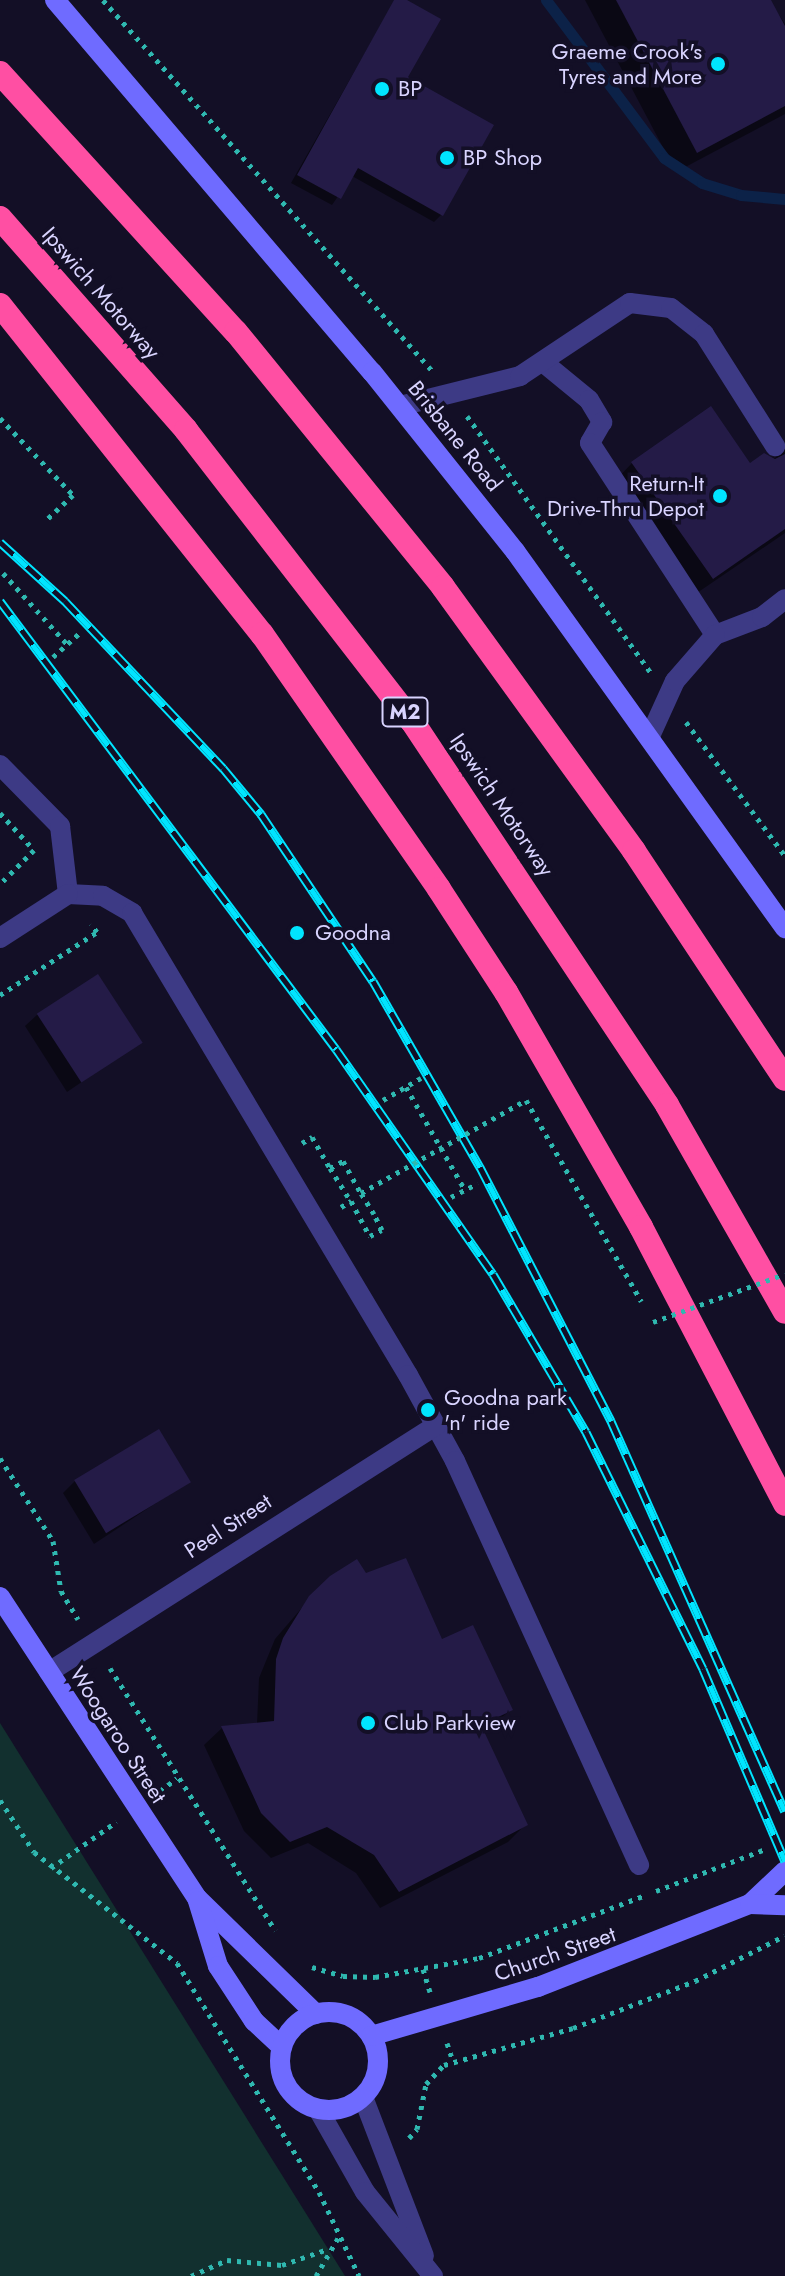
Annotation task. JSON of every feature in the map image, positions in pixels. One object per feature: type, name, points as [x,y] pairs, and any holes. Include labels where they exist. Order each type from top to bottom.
[{"type":"highway","points":[[0,73],[205,296],[443,587],[634,851],[785,1079]]},
{"type":"highway","name":"Ipswich Motorway","points":[[0,218],[186,430],[412,721],[659,1092],[785,1312]]},
{"type":"highway","points":[[0,305],[262,634],[439,889],[634,1214],[785,1504]]},
{"type":"main road","name":"Brisbane Road","points":[[55,0],[400,406],[515,551],[785,928]]},
{"type":"main road","name":"Woogaroo Street","points":[[0,1597],[197,1898],[316,2014]]},
{"type":"main road","name":"Church Street","points":[[371,2036],[538,1987],[750,1904],[785,1871]]},
{"type":"main road","name":"Woogaroo Street","points":[[197,1898],[218,1966],[254,2021],[282,2047]]},
{"type":"main road","name":"Church Street","points":[[750,1904],[785,1905]]},
{"type":"main road","points":[[316,2014],[347,2016],[371,2036],[378,2068],[363,2097],[350,2106],[318,2109],[297,2098],[283,2078],[282,2047],[289,2032],[316,2014]]},
{"type":"street","points":[[400,406],[520,376],[544,363],[630,303],[671,308],[704,334],[775,446]]},
{"type":"street","points":[[544,363],[589,400],[602,422],[590,443],[715,635]]},
{"type":"street","points":[[650,736],[675,681],[715,635],[762,617],[785,599]]},
{"type":"street","points":[[0,765],[60,826],[68,894]]},
{"type":"street","points":[[0,938],[68,894],[103,896],[132,913],[436,1425],[639,1865]]},
{"type":"street","name":"Peel Street","points":[[49,1672],[436,1425]]},
{"type":"street","points":[[363,2097],[430,2272]]},
{"type":"street","points":[[318,2109],[352,2171],[430,2272]]},
{"type":"path","points":[[0,418],[73,495],[47,519]]},
{"type":"path","points":[[3,573],[67,644]]},
{"type":"path","points":[[53,657],[82,631]]},
{"type":"path","points":[[0,813],[34,850],[0,884]]},
{"type":"path","points":[[383,1100],[421,1078]]},
{"type":"path","points":[[406,1087],[465,1190]]},
{"type":"path","points":[[361,1193],[526,1100],[653,1322],[785,1274]]},
{"type":"path","points":[[312,1137],[330,1168],[351,1201],[370,1236],[382,1230],[343,1161],[330,1168]]},
{"type":"path","points":[[451,1197],[478,1183]]},
{"type":"path","points":[[316,1224],[351,1201]]},
{"type":"path","points":[[0,1458],[53,1541],[61,1591],[278,1935]]},
{"type":"path","points":[[0,1800],[34,1852],[169,1955],[205,2007],[319,2192],[338,2238],[359,2276]]},
{"type":"path","points":[[301,1961],[322,1972],[375,1977],[479,1958],[765,1849]]},
{"type":"path","points":[[386,2151],[417,2129],[426,2084],[444,2065],[573,2028],[695,1981],[785,1935]]},
{"type":"path","points":[[319,2192],[352,2171]]},
{"type":"path","points":[[316,2276],[328,2249],[338,2238]]},
{"type":"path","points":[[191,2276],[227,2260],[282,2265],[328,2249]]},
{"type":"green space","points":[[0,1723],[345,2276],[0,2276]]},
{"type":"building","points":[[394,0],[407,0],[441,19],[408,77],[494,125],[443,216],[358,168],[341,199],[297,175]]},
{"type":"building","name":"Graeme Crook's Tyres and More","points":[[616,0],[771,0],[785,26],[785,106],[697,153]]},
{"type":"building","name":"Return-It Drive-Thru Depot","points":[[711,406],[750,463],[764,453],[775,459],[785,454],[785,529],[713,579],[631,462]]},
{"type":"building","points":[[98,974],[143,1043],[81,1083],[37,1014]]},
{"type":"building","points":[[159,1429],[191,1482],[106,1533],[74,1480]]},
{"type":"building","name":"Club Parkview","points":[[406,1558],[442,1639],[473,1625],[513,1710],[481,1725],[528,1825],[399,1892],[374,1855],[327,1827],[290,1842],[261,1813],[221,1726],[274,1721],[276,1659],[283,1638],[309,1596],[330,1576],[357,1559],[366,1573]]},
{"type":"waterway","points":[[546,0],[664,158],[702,183],[741,195],[785,199]]},
{"type":"railway","points":[[0,542],[65,601],[223,768],[261,814],[373,981],[480,1167],[611,1421],[785,1811]]},
{"type":"railway","points":[[0,601],[336,1049],[493,1274],[586,1432],[703,1669],[785,1861]]},
{"type":"place","name":"Graeme Crook's Tyres and More","points":[[718,64]]},
{"type":"place","name":"BP","points":[[382,89]]},
{"type":"place","name":"BP Shop","points":[[447,158]]},
{"type":"place","name":"Return-It Drive-Thru Depot","points":[[720,496]]},
{"type":"place","name":"Goodna","points":[[297,933]]},
{"type":"place","name":"Goodna park 'n' ride","points":[[428,1410]]},
{"type":"place","name":"Club Parkview","points":[[368,1723]]}]
